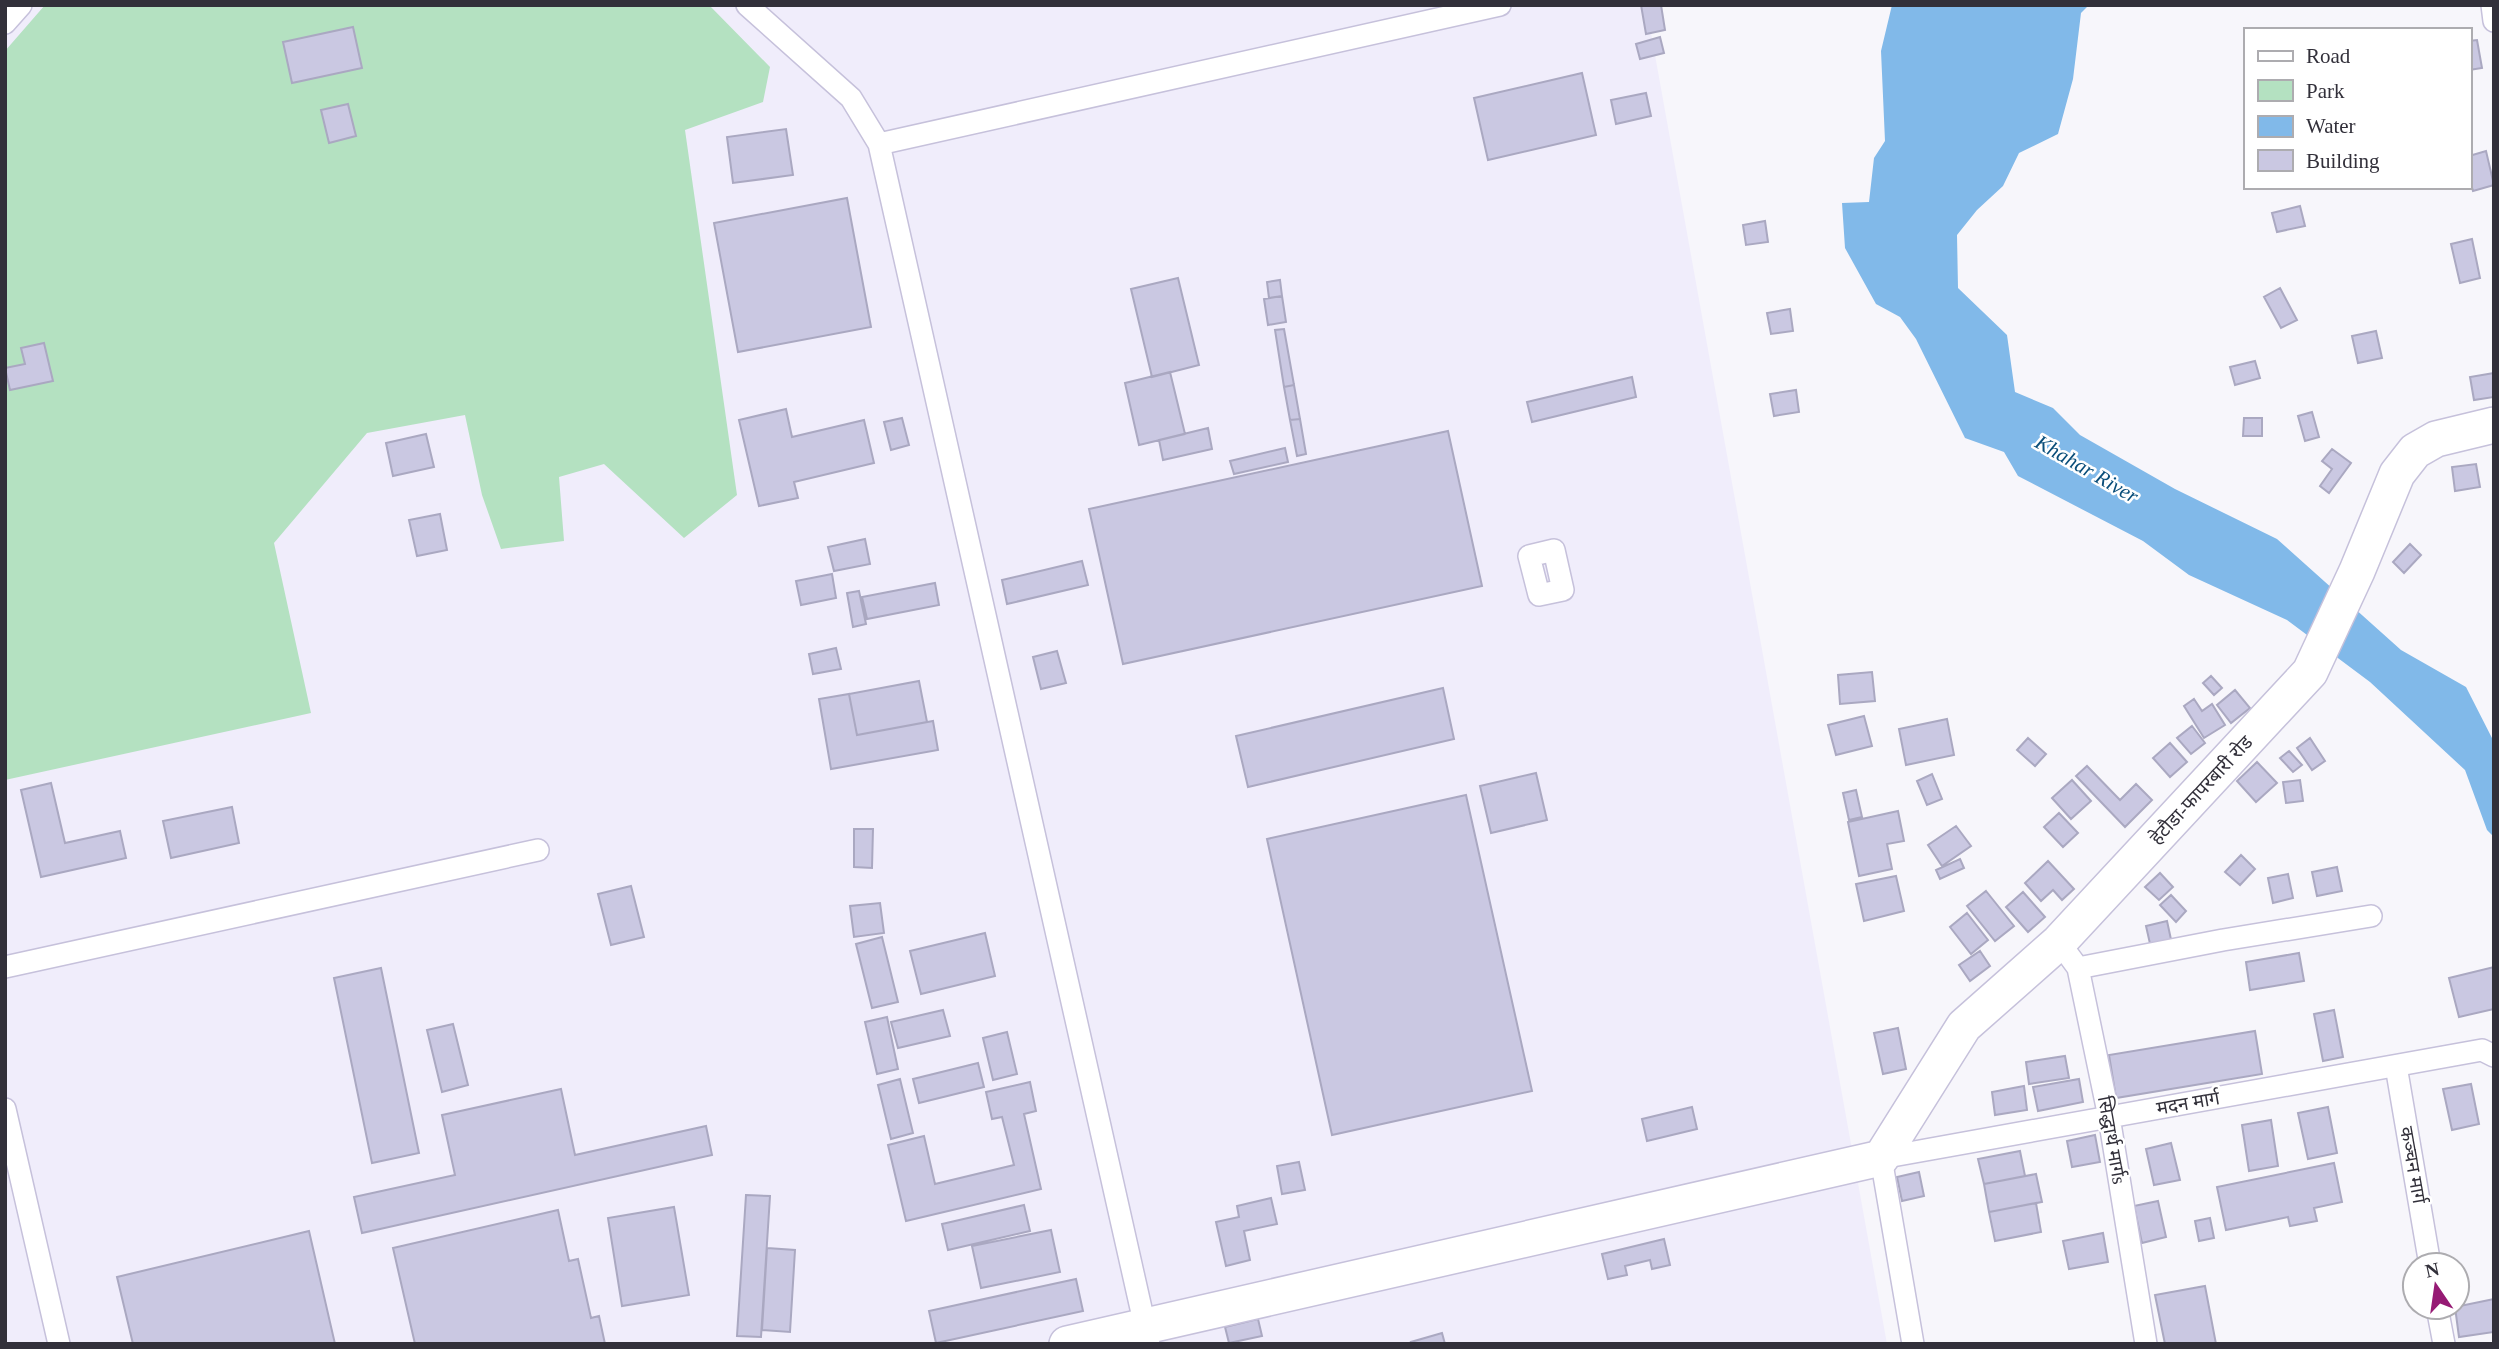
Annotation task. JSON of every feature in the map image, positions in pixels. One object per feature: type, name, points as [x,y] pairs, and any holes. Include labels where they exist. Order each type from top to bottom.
[{"type":"highway","name":"हेटौडा-फापरबारी रोड","points":[[1881,1157],[1964,1026],[2068,955],[2310,672],[2397,474],[2415,451],[2436,439],[2494,425]]},
{"type":"highway","points":[[1067,1344],[1147,1335],[1881,1157]]},
{"type":"street","points":[[5,23],[22,5]]},
{"type":"street","points":[[747,5],[851,98],[879,144],[1147,1335]]},
{"type":"street","points":[[879,144],[1500,5]]},
{"type":"street","points":[[2492,5],[2494,21]]},
{"type":"street","points":[[5,967],[538,850]]},
{"type":"street","points":[[2068,955],[2223,940],[2371,916]]},
{"type":"street","name":"सिद्धार्थ मार्गs","points":[[2068,955],[2109,1117],[2146,1344]]},
{"type":"street","name":"मदन मार्ग","points":[[1881,1157],[2482,1050],[2494,1056]]},
{"type":"street","name":"कञ्चन मार्ग","points":[[2396,1066],[2428,1251]]},
{"type":"street","points":[[5,1109],[60,1344]]},
{"type":"street","points":[[1881,1157],[1913,1344]]},
{"type":"street","points":[[2440,1321],[2444,1344]]},
{"type":"shaded area","points":[[5,5],[1646,5],[1887,1344],[5,1344]]},
{"type":"green space","points":[[45,5],[709,5],[770,67],[763,102],[685,130],[737,495],[684,538],[604,464],[559,477],[564,541],[501,549],[482,495],[465,415],[367,433],[274,543],[311,713],[5,780],[5,51]]},
{"type":"water","name":"Khahar River","points":[[1892,5],[2089,5],[2081,13],[2073,79],[2058,134],[2019,153],[2003,186],[1977,210],[1957,235],[1958,288],[2007,335],[2015,392],[2053,408],[2080,435],[2175,489],[2277,539],[2401,650],[2466,687],[2494,742],[2494,837],[2487,830],[2465,770],[2370,682],[2287,620],[2189,575],[2143,541],[2018,476],[2004,452],[1965,438],[1916,339],[1900,317],[1876,304],[1845,248],[1842,203],[1869,202],[1874,158],[1885,141],[1881,51]]},
{"type":"building","points":[[1641,5],[1661,5],[1665,30],[1646,34]]},
{"type":"building","points":[[353,27],[362,68],[292,83],[283,42]]},
{"type":"building","points":[[1660,37],[1664,53],[1640,59],[1636,44]]},
{"type":"building","points":[[2477,40],[2482,68],[2471,70],[2471,41]]},
{"type":"building","points":[[1582,73],[1596,135],[1488,160],[1474,98]]},
{"type":"building","points":[[1646,93],[1651,116],[1616,124],[1611,100]]},
{"type":"building","points":[[348,104],[356,136],[329,143],[321,110]]},
{"type":"building","points":[[786,129],[793,175],[733,183],[727,137]]},
{"type":"building","points":[[2486,151],[2494,185],[2473,191],[2471,155]]},
{"type":"building","points":[[847,198],[871,327],[738,352],[714,223]]},
{"type":"building","points":[[2300,206],[2305,226],[2277,232],[2272,213]]},
{"type":"building","points":[[1765,221],[1768,242],[1746,245],[1743,225]]},
{"type":"building","points":[[2472,239],[2480,278],[2460,283],[2451,244]]},
{"type":"building","points":[[1178,278],[1199,365],[1152,377],[1131,289]]},
{"type":"building","points":[[1280,280],[1282,296],[1269,298],[1267,282]]},
{"type":"building","points":[[2280,288],[2297,320],[2281,328],[2264,297]]},
{"type":"building","points":[[1282,296],[1286,322],[1268,325],[1264,299]]},
{"type":"building","points":[[1790,309],[1793,331],[1771,334],[1767,313]]},
{"type":"building","points":[[1284,329],[1294,385],[1284,387],[1275,330]]},
{"type":"building","points":[[2376,331],[2382,358],[2358,363],[2352,336]]},
{"type":"building","points":[[44,343],[53,381],[10,390],[5,368],[25,364],[21,348]]},
{"type":"building","points":[[2255,361],[2260,378],[2235,385],[2230,367]]},
{"type":"building","points":[[1170,372],[1185,434],[1139,445],[1125,383]]},
{"type":"building","points":[[2494,373],[2494,397],[2474,400],[2470,377]]},
{"type":"building","points":[[1632,377],[1636,397],[1532,422],[1527,402]]},
{"type":"building","points":[[1294,385],[1300,419],[1290,420],[1284,387]]},
{"type":"building","points":[[1796,390],[1799,412],[1774,416],[1770,394]]},
{"type":"building","points":[[786,409],[792,437],[864,420],[874,463],[794,482],[798,498],[759,506],[739,420]]},
{"type":"building","points":[[2312,412],[2319,437],[2305,441],[2298,416]]},
{"type":"building","points":[[902,418],[909,445],[891,450],[884,422]]},
{"type":"building","points":[[2244,418],[2262,418],[2262,436],[2243,436]]},
{"type":"building","points":[[1300,419],[1306,454],[1297,456],[1290,420]]},
{"type":"building","points":[[1208,428],[1212,449],[1163,460],[1159,440]]},
{"type":"building","points":[[1448,431],[1482,586],[1123,664],[1089,509]]},
{"type":"building","points":[[426,434],[434,467],[393,476],[386,443]]},
{"type":"building","points":[[1285,448],[1288,462],[1234,474],[1230,461]]},
{"type":"building","points":[[2332,449],[2351,463],[2329,493],[2320,486],[2332,469],[2322,461]]},
{"type":"building","points":[[2476,464],[2480,487],[2455,491],[2452,467]]},
{"type":"building","points":[[440,514],[447,550],[417,556],[409,520]]},
{"type":"building","points":[[865,539],[870,564],[834,571],[828,547]]},
{"type":"building","points":[[2410,544],[2421,555],[2404,573],[2393,562]]},
{"type":"building","points":[[1082,561],[1088,585],[1007,604],[1002,580]]},
{"type":"building","points":[[832,574],[836,598],[801,605],[796,581]]},
{"type":"building","points":[[935,583],[939,605],[867,619],[862,597]]},
{"type":"building","points":[[859,591],[866,624],[853,627],[847,593]]},
{"type":"building","points":[[836,648],[841,669],[813,674],[809,654]]},
{"type":"building","points":[[1057,651],[1066,683],[1041,689],[1033,657]]},
{"type":"building","points":[[1872,672],[1875,701],[1840,704],[1838,675]]},
{"type":"building","points":[[2211,676],[2222,688],[2214,695],[2203,683]]},
{"type":"building","points":[[919,681],[927,722],[857,735],[849,694]]},
{"type":"building","points":[[1443,688],[1454,739],[1248,787],[1236,736]]},
{"type":"building","points":[[2235,690],[2250,708],[2231,723],[2217,705]]},
{"type":"building","points":[[849,694],[857,735],[933,721],[938,750],[831,769],[819,699]]},
{"type":"building","points":[[2194,699],[2202,711],[2212,704],[2225,725],[2204,738],[2184,706]]},
{"type":"building","points":[[1864,716],[1872,746],[1836,755],[1828,725]]},
{"type":"building","points":[[1947,719],[1954,755],[1906,765],[1899,729]]},
{"type":"building","points":[[2192,726],[2205,743],[2191,754],[2177,738]]},
{"type":"building","points":[[2028,738],[2046,754],[2035,766],[2017,750]]},
{"type":"building","points":[[2310,738],[2325,761],[2312,770],[2297,748]]},
{"type":"building","points":[[2170,743],[2187,762],[2170,777],[2153,758]]},
{"type":"building","points":[[2289,751],[2302,765],[2293,772],[2280,758]]},
{"type":"building","points":[[2257,762],[2277,783],[2256,802],[2237,781]]},
{"type":"building","points":[[2087,766],[2120,800],[2136,784],[2152,800],[2125,827],[2076,776]]},
{"type":"building","points":[[1536,773],[1547,820],[1491,833],[1480,786]]},
{"type":"building","points":[[1932,774],[1942,799],[1927,805],[1917,781]]},
{"type":"building","points":[[2072,780],[2091,801],[2071,819],[2052,798]]},
{"type":"building","points":[[2300,780],[2303,801],[2286,803],[2283,782]]},
{"type":"building","points":[[51,783],[65,843],[120,831],[126,858],[41,877],[21,790]]},
{"type":"building","points":[[1856,790],[1862,817],[1849,820],[1843,793]]},
{"type":"building","points":[[1466,795],[1532,1091],[1332,1135],[1267,839]]},
{"type":"building","points":[[232,807],[239,843],[171,858],[163,821]]},
{"type":"building","points":[[1898,811],[1904,841],[1887,844],[1892,869],[1859,876],[1848,822]]},
{"type":"building","points":[[2059,813],[2078,833],[2063,847],[2044,827]]},
{"type":"building","points":[[1956,826],[1971,846],[1942,866],[1928,845]]},
{"type":"building","points":[[854,829],[873,829],[872,868],[854,867]]},
{"type":"building","points":[[2241,855],[2255,869],[2240,885],[2225,872]]},
{"type":"building","points":[[1960,859],[1964,868],[1940,879],[1936,870]]},
{"type":"building","points":[[2048,861],[2074,889],[2062,900],[2053,890],[2041,901],[2025,883]]},
{"type":"building","points":[[2337,867],[2342,891],[2317,896],[2312,872]]},
{"type":"building","points":[[2160,873],[2173,887],[2159,900],[2145,887]]},
{"type":"building","points":[[2288,874],[2293,898],[2273,903],[2268,878]]},
{"type":"building","points":[[1896,876],[1904,911],[1864,921],[1856,884]]},
{"type":"building","points":[[631,886],[644,937],[611,945],[598,894]]},
{"type":"building","points":[[1986,891],[2014,926],[1995,941],[1967,906]]},
{"type":"building","points":[[2023,892],[2045,917],[2028,932],[2006,907]]},
{"type":"building","points":[[2171,895],[2186,911],[2176,922],[2160,905]]},
{"type":"building","points":[[880,903],[884,933],[854,937],[850,906]]},
{"type":"building","points":[[1967,913],[1988,940],[1971,954],[1950,927]]},
{"type":"building","points":[[2167,921],[2172,944],[2151,948],[2146,926]]},
{"type":"building","points":[[985,933],[995,976],[921,994],[910,951]]},
{"type":"building","points":[[882,937],[898,1002],[872,1008],[856,944]]},
{"type":"building","points":[[1980,951],[1990,966],[1970,981],[1959,965]]},
{"type":"building","points":[[2299,953],[2304,981],[2250,990],[2246,962]]},
{"type":"building","points":[[2494,967],[2494,1009],[2459,1017],[2449,978]]},
{"type":"building","points":[[381,968],[419,1153],[372,1163],[334,978]]},
{"type":"building","points":[[943,1010],[950,1036],[898,1048],[891,1022]]},
{"type":"building","points":[[2334,1010],[2343,1057],[2323,1061],[2314,1014]]},
{"type":"building","points":[[887,1017],[898,1069],[877,1074],[865,1022]]},
{"type":"building","points":[[453,1024],[468,1085],[442,1092],[427,1030]]},
{"type":"building","points":[[1898,1028],[1906,1069],[1883,1074],[1874,1033]]},
{"type":"building","points":[[2255,1031],[2262,1074],[2116,1098],[2109,1055]]},
{"type":"building","points":[[1007,1032],[1017,1074],[993,1080],[983,1038]]},
{"type":"building","points":[[2065,1056],[2069,1078],[2029,1084],[2026,1062]]},
{"type":"building","points":[[978,1063],[984,1087],[919,1103],[913,1079]]},
{"type":"building","points":[[900,1079],[913,1133],[891,1139],[878,1085]]},
{"type":"building","points":[[2079,1079],[2083,1102],[2038,1111],[2033,1087]]},
{"type":"building","points":[[1030,1082],[1036,1111],[1024,1114],[1041,1189],[906,1221],[888,1145],[924,1136],[935,1184],[1014,1165],[1002,1117],[992,1119],[986,1092]]},
{"type":"building","points":[[2471,1084],[2479,1124],[2452,1130],[2443,1089]]},
{"type":"building","points":[[2024,1086],[2027,1110],[1995,1115],[1992,1092]]},
{"type":"building","points":[[561,1089],[575,1155],[706,1126],[712,1155],[362,1233],[354,1197],[455,1175],[442,1115]]},
{"type":"building","points":[[1692,1107],[1697,1129],[1647,1141],[1642,1119]]},
{"type":"building","points":[[2328,1107],[2337,1153],[2308,1159],[2298,1113]]},
{"type":"building","points":[[2271,1120],[2278,1166],[2249,1171],[2242,1125]]},
{"type":"building","points":[[2095,1135],[2100,1162],[2072,1167],[2067,1141]]},
{"type":"building","points":[[2171,1143],[2180,1180],[2154,1185],[2146,1149]]},
{"type":"building","points":[[2020,1151],[2025,1176],[1984,1184],[1978,1159]]},
{"type":"building","points":[[1299,1162],[1305,1190],[1282,1194],[1277,1166]]},
{"type":"building","points":[[2334,1163],[2342,1202],[2314,1208],[2317,1221],[2290,1226],[2288,1217],[2226,1230],[2217,1187]]},
{"type":"building","points":[[1919,1172],[1924,1196],[1902,1201],[1897,1177]]},
{"type":"building","points":[[2036,1174],[2042,1202],[1989,1212],[1984,1184]]},
{"type":"building","points":[[746,1195],[770,1196],[761,1337],[737,1336]]},
{"type":"building","points":[[1271,1198],[1277,1224],[1244,1231],[1250,1260],[1226,1266],[1216,1222],[1239,1217],[1237,1206]]},
{"type":"building","points":[[2158,1201],[2166,1237],[2142,1243],[2134,1206]]},
{"type":"building","points":[[2036,1203],[2041,1232],[1995,1241],[1989,1212]]},
{"type":"building","points":[[1024,1205],[1030,1231],[948,1250],[942,1224]]},
{"type":"building","points":[[674,1207],[689,1295],[622,1306],[608,1218]]},
{"type":"building","points":[[558,1210],[569,1261],[578,1259],[591,1318],[599,1316],[605,1344],[415,1344],[393,1248]]},
{"type":"building","points":[[2210,1218],[2214,1238],[2199,1241],[2195,1221]]},
{"type":"building","points":[[1051,1230],[1060,1272],[981,1288],[972,1246]]},
{"type":"building","points":[[309,1231],[335,1344],[133,1344],[117,1277]]},
{"type":"building","points":[[2103,1233],[2108,1262],[2069,1269],[2063,1241]]},
{"type":"building","points":[[1664,1239],[1670,1265],[1652,1269],[1650,1260],[1625,1266],[1627,1275],[1608,1279],[1602,1254]]},
{"type":"building","points":[[767,1248],[795,1250],[790,1332],[762,1330]]},
{"type":"building","points":[[1076,1279],[1083,1311],[936,1343],[929,1311]]},
{"type":"building","points":[[2205,1286],[2216,1344],[2165,1344],[2155,1295]]},
{"type":"building","points":[[2494,1299],[2494,1332],[2459,1337],[2457,1321],[2471,1321],[2471,1304]]},
{"type":"building","points":[[1258,1319],[1262,1336],[1229,1343],[1225,1327]]},
{"type":"building","points":[[1442,1333],[1445,1344],[1411,1342]]}]
